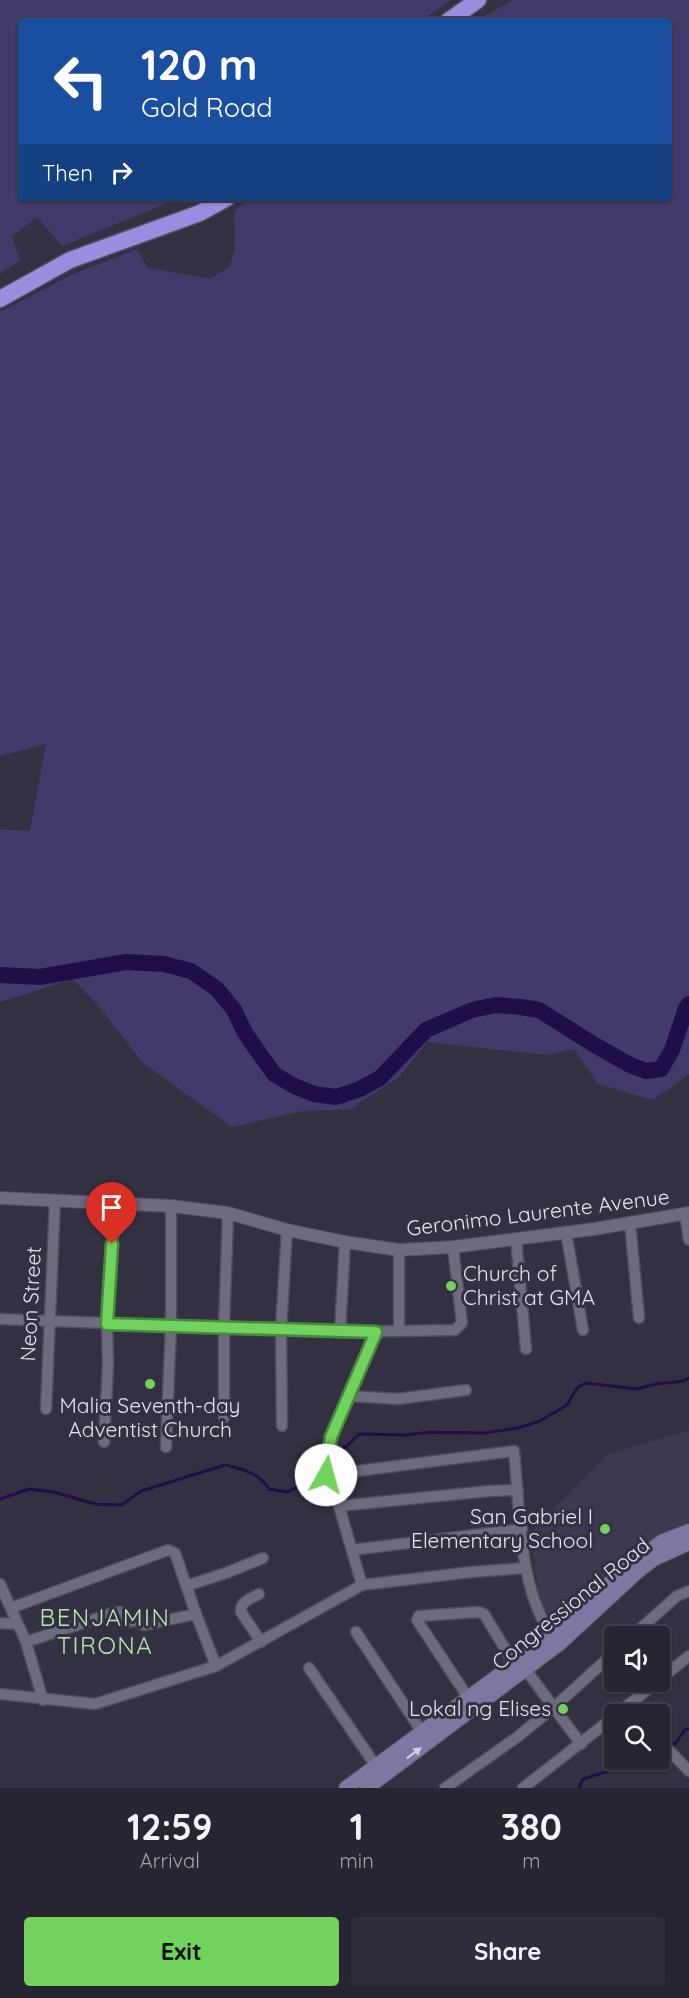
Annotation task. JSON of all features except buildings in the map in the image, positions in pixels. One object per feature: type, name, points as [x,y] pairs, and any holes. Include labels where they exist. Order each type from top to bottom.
[{"type":"highway","points":[[452,18],[478,0]]},
{"type":"highway","points":[[0,299],[70,260],[200,213],[222,201]]},
{"type":"main road","name":"Congressional Road","points":[[556,1640],[631,1564],[663,1541],[689,1531]]},
{"type":"main road","name":"Congressional Road","points":[[346,1788],[379,1771],[521,1668],[637,1572],[661,1555],[689,1543]]},
{"type":"main road","name":"Congressional Road","points":[[367,1788],[379,1771],[422,1732],[469,1698],[502,1681]]},
{"type":"street","name":"Geronimo Laurente Avenue","points":[[0,1198],[171,1206],[228,1213],[287,1230],[399,1250],[453,1247],[687,1214]]},
{"type":"street","name":"Neon Street","points":[[46,1409],[55,1200]]},
{"type":"street","points":[[104,1442],[108,1365],[107,1324],[115,1204]]},
{"type":"street","points":[[166,1447],[171,1325],[171,1206]]},
{"type":"street","points":[[224,1418],[228,1213]]},
{"type":"street","points":[[687,1214],[689,1240]]},
{"type":"street","points":[[630,1223],[639,1318]]},
{"type":"street","points":[[282,1426],[281,1329],[287,1230]]},
{"type":"street","points":[[566,1232],[583,1330]]},
{"type":"street","points":[[516,1239],[526,1349]]},
{"type":"street","points":[[340,1332],[345,1242]]},
{"type":"street","points":[[0,1319],[340,1332],[455,1330],[462,1323],[453,1247]]},
{"type":"street","points":[[399,1250],[399,1332]]},
{"type":"street","points":[[362,1585],[339,1506],[326,1475],[331,1437],[376,1332]]},
{"type":"street","points":[[349,1396],[398,1399],[466,1390]]},
{"type":"street","points":[[326,1475],[514,1451],[530,1588],[541,1618],[556,1640]]},
{"type":"street","points":[[339,1506],[489,1491],[518,1491]]},
{"type":"street","points":[[352,1550],[522,1529]]},
{"type":"street","points":[[11,1608],[168,1550],[175,1553],[216,1666]]},
{"type":"street","points":[[186,1586],[263,1558]]},
{"type":"street","points":[[0,1694],[95,1704],[216,1666],[362,1585],[526,1568]]},
{"type":"street","points":[[0,1584],[26,1642],[43,1700]]},
{"type":"street","points":[[643,1626],[677,1596],[689,1591]]},
{"type":"street","points":[[259,1594],[243,1603],[241,1612],[261,1642]]},
{"type":"street","points":[[26,1642],[113,1613],[120,1612],[124,1623],[143,1620],[144,1625],[196,1614]]},
{"type":"street","points":[[469,1698],[417,1620],[419,1616],[484,1614],[521,1668],[581,1744]]},
{"type":"street","points":[[0,1623],[17,1624]]},
{"type":"street","points":[[356,1632],[422,1732]]},
{"type":"street","points":[[670,1671],[689,1656]]},
{"type":"street","points":[[445,1788],[516,1738],[604,1662]]},
{"type":"street","points":[[309,1668],[379,1771]]},
{"type":"street","points":[[637,1704],[648,1692]]},
{"type":"street","points":[[523,1788],[604,1725]]},
{"type":"street","points":[[670,1751],[689,1771]]},
{"type":"shaded area","points":[[0,0],[451,0],[425,18],[18,18],[18,201],[173,201],[62,246],[37,217],[12,237],[20,260],[0,274]]},
{"type":"shaded area","points":[[513,0],[689,0],[689,1074],[653,1100],[598,1084],[574,1049],[548,1055],[427,1042],[399,1077],[350,1109],[303,1111],[232,1127],[143,1063],[101,1009],[73,979],[0,1002],[0,829],[30,831],[46,744],[0,756],[0,312],[71,275],[137,249],[148,268],[210,279],[229,267],[235,249],[234,211],[247,201],[672,201],[672,18],[481,18]]},
{"type":"shaded area","name":"San Gabriel I Elementary School","points":[[689,1430],[689,1524],[667,1533],[555,1624],[544,1612],[540,1603],[530,1533],[607,1455]]},
{"type":"waterway","points":[[0,975],[40,977],[126,962],[164,964],[191,971],[217,989],[234,1010],[245,1033],[274,1074],[314,1094],[336,1097],[360,1089],[380,1078],[426,1030],[472,1010],[496,1005],[539,1010],[630,1065],[646,1071],[661,1069],[672,1050],[689,1004]]},
{"type":"waterway","points":[[333,1452],[347,1446],[359,1434],[484,1433],[518,1428],[540,1421],[567,1405],[577,1388],[586,1383],[636,1389],[684,1381],[689,1378]]},
{"type":"waterway","points":[[0,1499],[29,1489],[54,1492],[95,1504],[122,1505],[141,1491],[225,1465],[250,1472],[261,1479],[269,1489],[287,1492],[302,1485],[313,1460],[327,1455]]},
{"type":"waterway","points":[[670,1747],[676,1743],[685,1729],[689,1729]]},
{"type":"waterway","points":[[579,1788],[583,1779],[612,1770]]},
{"type":"place","name":"Church of Christ at GMA","points":[[451,1286]]},
{"type":"place","name":"Malia Seventh-day Adventist Church","points":[[150,1384]]},
{"type":"place","name":"San Gabriel I Elementary School","points":[[605,1529]]},
{"type":"place","name":"Lokal ng Elises","points":[[563,1709]]},
{"type":"district","name":"BENJAMIN TIRONA","points":[[105,1632]]},
{"type":"route","points":[[112,1244],[107,1324],[376,1332],[331,1437],[326,1475]]}]
